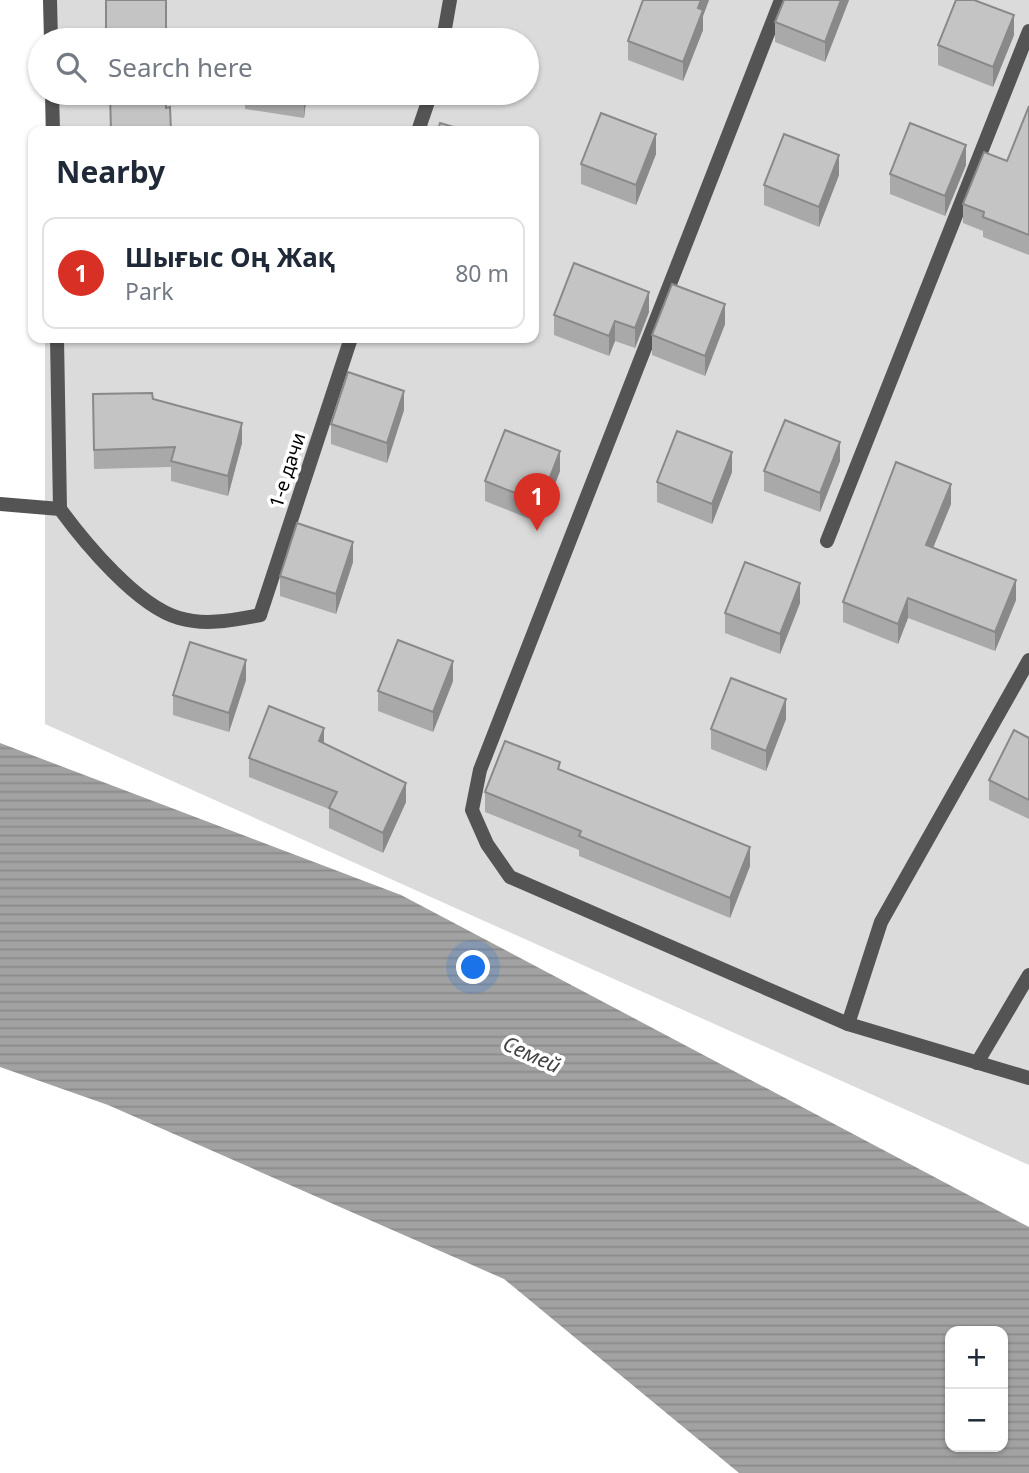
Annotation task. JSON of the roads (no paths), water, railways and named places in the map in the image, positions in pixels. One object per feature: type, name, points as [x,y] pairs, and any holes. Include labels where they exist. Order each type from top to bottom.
[{"type":"street","points":[[50,0],[51,28]]},
{"type":"street","points":[[445,28],[450,0]]},
{"type":"street","points":[[781,0],[480,770],[472,810],[487,844],[510,877],[848,1024],[1029,1078]]},
{"type":"street","points":[[827,541],[1029,31]]},
{"type":"street","points":[[52,105],[53,126]]},
{"type":"street","points":[[420,126],[427,105]]},
{"type":"street","points":[[0,504],[60,509],[57,343]]},
{"type":"street","name":"1-е дачи","points":[[60,509],[95,554],[139,594],[177,618],[215,623],[260,615],[349,343]]},
{"type":"street","points":[[848,1024],[881,922],[1029,660]]},
{"type":"street","points":[[976,1063],[1029,975]]},
{"type":"water","name":"Семей","points":[[0,743],[401,895],[1029,1227],[1029,1473],[739,1473],[504,1279],[108,1105],[0,1067]]},
{"type":"place","name":"Шығыс Оң Жақ","points":[[537,531]]}]
